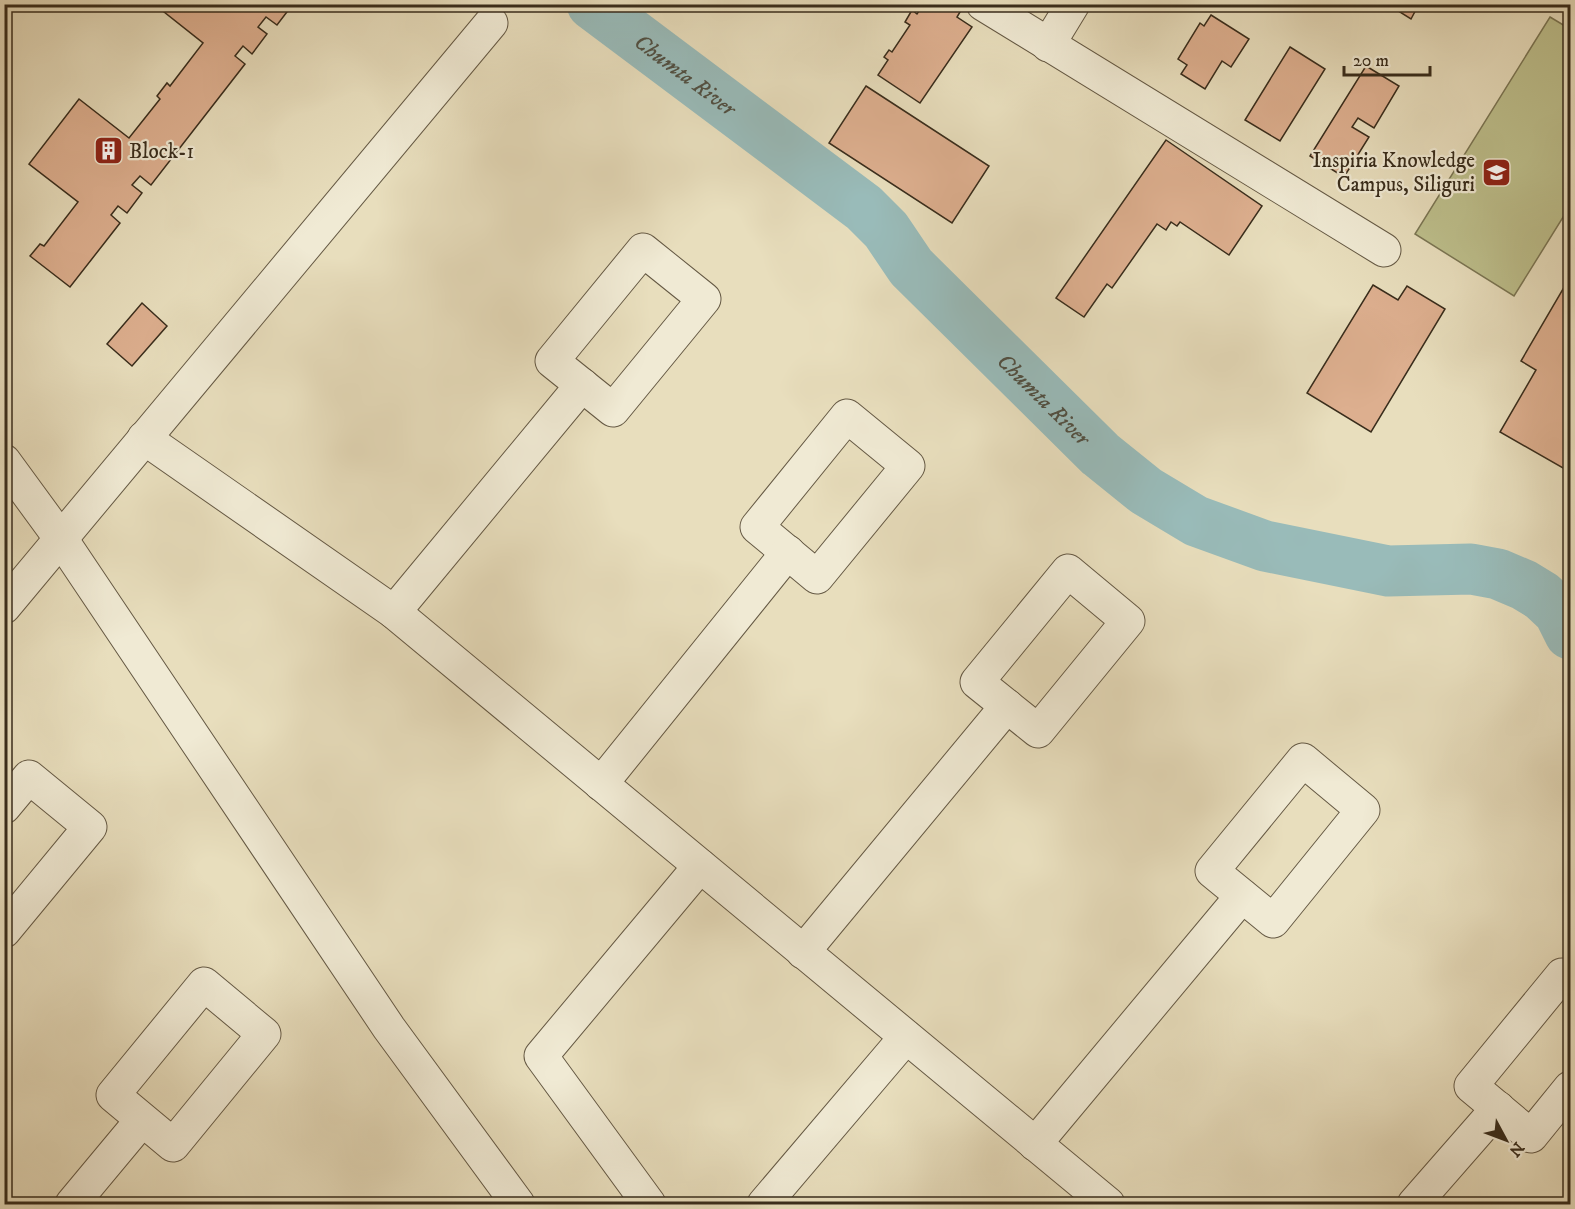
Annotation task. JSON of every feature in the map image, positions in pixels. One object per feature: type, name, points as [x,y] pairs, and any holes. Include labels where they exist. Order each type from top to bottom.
[{"type":"street","points":[[983,4],[1384,250]]},
{"type":"street","points":[[1048,45],[1073,4]]},
{"type":"street","points":[[4,607],[491,23]]},
{"type":"street","points":[[643,250],[704,299],[613,410],[582,385],[552,361],[643,250]]},
{"type":"street","points":[[394,612],[582,385]]},
{"type":"street","points":[[847,416],[908,466],[817,577],[788,552],[757,527],[847,416]]},
{"type":"street","points":[[144,438],[394,612],[1108,1204]]},
{"type":"street","points":[[4,461],[61,539],[389,1028],[518,1204]]},
{"type":"street","points":[[601,784],[788,552]]},
{"type":"street","points":[[1068,571],[1128,621],[1038,731],[1006,706],[977,682],[1068,571]]},
{"type":"street","points":[[804,952],[1006,706]]},
{"type":"street","points":[[1303,760],[1363,810],[1273,921],[1242,896],[1212,871],[1303,760]]},
{"type":"street","points":[[4,807],[29,777],[90,827],[4,931]]},
{"type":"street","points":[[649,1204],[541,1056],[700,866]]},
{"type":"street","points":[[1035,1144],[1242,896]]},
{"type":"street","points":[[1570,982],[1562,975],[1471,1086],[1531,1136],[1570,1088]]},
{"type":"street","points":[[204,984],[264,1034],[173,1145],[142,1120],[113,1095],[204,984]]},
{"type":"street","points":[[764,1204],[906,1037]]},
{"type":"street","points":[[1414,1204],[1498,1108]]},
{"type":"street","points":[[72,1204],[142,1120]]},
{"type":"green space","points":[[1550,17],[1570,29],[1570,206],[1514,296],[1415,234]]},
{"type":"building","name":"Block-1","points":[[154,4],[293,4],[277,25],[266,17],[258,27],[267,34],[252,54],[243,46],[235,56],[245,64],[151,185],[140,176],[132,185],[142,193],[127,213],[118,206],[111,215],[120,223],[70,287],[30,256],[40,244],[44,246],[78,202],[29,164],[79,99],[129,138],[160,99],[157,96],[167,83],[170,86],[203,43]]},
{"type":"building","points":[[924,4],[932,4],[939,9],[942,4],[948,4],[960,12],[957,17],[972,27],[920,103],[878,75],[888,60],[884,57],[889,50],[892,52],[910,25],[905,22],[912,10],[917,14]]},
{"type":"building","points":[[1387,4],[1419,4],[1411,19]]},
{"type":"building","points":[[1211,15],[1249,39],[1231,67],[1222,61],[1205,89],[1181,74],[1187,65],[1178,59],[1200,23],[1204,26]]},
{"type":"building","points":[[1290,47],[1325,69],[1280,141],[1245,120]]},
{"type":"building","points":[[1366,66],[1399,86],[1374,128],[1358,118],[1352,127],[1369,137],[1344,177],[1310,156]]},
{"type":"building","points":[[866,86],[989,166],[952,223],[829,143]]},
{"type":"building","points":[[1166,140],[1262,206],[1229,255],[1180,222],[1177,226],[1171,222],[1166,230],[1157,224],[1112,288],[1107,284],[1084,317],[1056,298]]},
{"type":"building","points":[[1570,277],[1570,472],[1500,432],[1536,370],[1521,361]]},
{"type":"building","points":[[1373,285],[1398,300],[1407,286],[1445,309],[1371,432],[1307,393]]},
{"type":"building","points":[[142,303],[167,326],[132,366],[107,344]]},
{"type":"waterway","name":"Chumta River","points":[[592,4],[864,208],[886,230],[911,267],[1100,454],[1146,491],[1196,521],[1265,546],[1388,571],[1471,569],[1498,574],[1542,596],[1559,612],[1570,634]]},
{"type":"place","name":"Block-1","points":[[108,151]]},
{"type":"place","name":"Inspiria Knowledge Campus, Siliguri","points":[[1496,172]]}]
